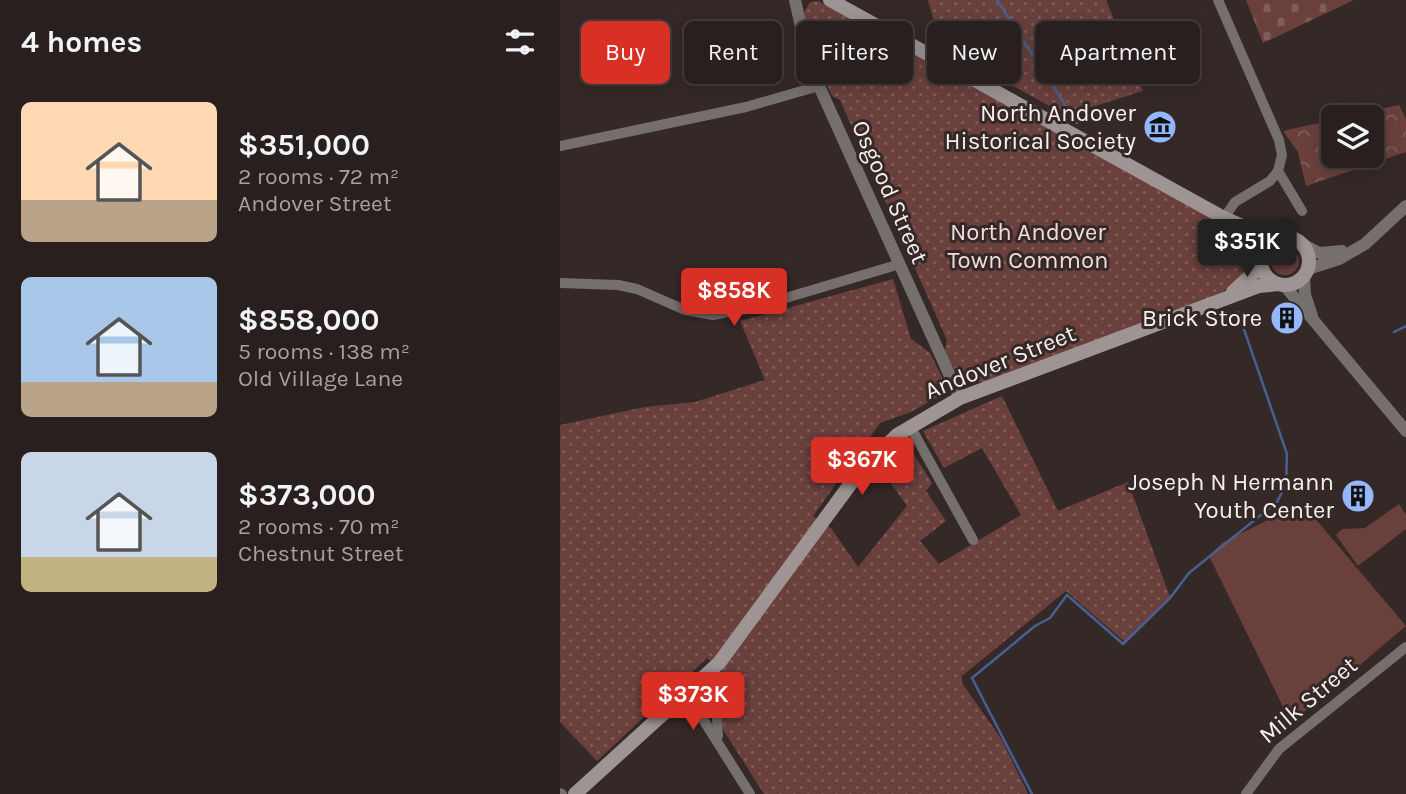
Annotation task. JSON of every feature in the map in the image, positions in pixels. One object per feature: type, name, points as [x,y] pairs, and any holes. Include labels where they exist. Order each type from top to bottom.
[{"type":"main road","points":[[831,0],[1224,218],[1260,234],[1291,237],[1304,245],[1309,257],[1306,273],[1281,285],[1267,277],[1249,239],[1224,218]]},
{"type":"main road","points":[[1261,263],[1265,248],[1280,237]]},
{"type":"main road","name":"Andover Street","points":[[1223,299],[1261,263]]},
{"type":"main road","name":"Andover Street","points":[[575,794],[708,673],[750,624],[860,471],[878,451],[910,426],[960,398],[1259,286],[1281,285]]},
{"type":"street","name":"Osgood Street","points":[[794,0],[807,54],[819,86],[960,398]]},
{"type":"street","points":[[1218,0],[1279,140],[1282,155],[1278,171],[1270,181],[1243,194],[1224,218]]},
{"type":"street","points":[[560,146],[747,107],[819,86]]},
{"type":"street","points":[[1278,171],[1302,211]]},
{"type":"street","points":[[1314,323],[1305,295],[1306,273],[1339,260],[1371,239],[1406,206]]},
{"type":"street","points":[[1304,245],[1319,253],[1352,250]]},
{"type":"street","points":[[560,283],[618,285],[636,289],[685,310],[713,315],[755,307],[900,264]]},
{"type":"street","points":[[1281,285],[1406,431]]},
{"type":"street","points":[[910,426],[973,540]]},
{"type":"street","name":"Milk Street","points":[[1246,794],[1279,749],[1406,647]]},
{"type":"street","points":[[708,673],[715,683],[716,727],[722,750]]},
{"type":"street","points":[[684,697],[699,713],[750,794]]},
{"type":"green space","points":[[928,0],[1106,0],[1115,21],[1035,21],[1035,84],[1140,84],[1143,91],[1066,115],[1010,84],[1021,84],[1021,21],[934,21]]},
{"type":"green space","points":[[1246,0],[1354,0],[1263,43]]},
{"type":"green space","name":"North Andover Town Common","points":[[818,1],[854,21],[805,21],[803,14],[810,2]]},
{"type":"green space","name":"North Andover Town Common","points":[[913,54],[927,61],[927,84],[968,84],[1221,224],[1245,243],[1251,252],[1253,260],[1250,268],[1234,285],[1219,294],[984,382],[963,378],[948,357],[945,350],[947,340],[840,100],[832,96],[826,84],[913,84]]},
{"type":"green space","points":[[1399,105],[1406,119],[1406,152],[1384,159],[1384,108]]},
{"type":"green space","points":[[1321,123],[1321,168],[1359,168],[1306,186],[1298,152],[1283,131]]},
{"type":"green space","points":[[1285,247],[1295,251],[1299,261],[1295,271],[1285,275],[1275,271],[1271,261],[1275,251]]},
{"type":"green space","points":[[893,279],[911,339],[930,353],[944,381],[942,392],[911,412],[880,423],[813,516],[831,528],[858,567],[907,506],[878,465],[906,442],[932,483],[926,491],[946,521],[920,541],[939,564],[1021,515],[982,448],[944,468],[923,431],[1002,396],[1058,511],[1128,482],[1170,597],[1126,643],[1066,591],[962,676],[962,683],[1002,740],[1028,794],[764,794],[722,728],[720,707],[730,679],[707,658],[597,761],[560,722],[560,425],[645,407],[695,402],[765,380],[740,321]]},
{"type":"green space","points":[[1302,503],[1406,626],[1291,723],[1209,556],[1222,543]]},
{"type":"green space","points":[[1399,504],[1406,515],[1406,529],[1358,566],[1336,535],[1342,529],[1365,528]]},
{"type":"waterway","points":[[997,0],[1077,123]]},
{"type":"waterway","points":[[1032,794],[972,678],[1035,626],[1050,618],[1067,595],[1123,644],[1170,598],[1189,573],[1277,502],[1286,484],[1287,454],[1238,312]]},
{"type":"waterway","points":[[1394,332],[1406,326]]},
{"type":"place","name":"North Andover Historical Society","points":[[1160,127]]},
{"type":"place","name":"Brick Store","points":[[1287,318]]},
{"type":"place","name":"Joseph N Hermann Youth Center","points":[[1358,496]]}]
